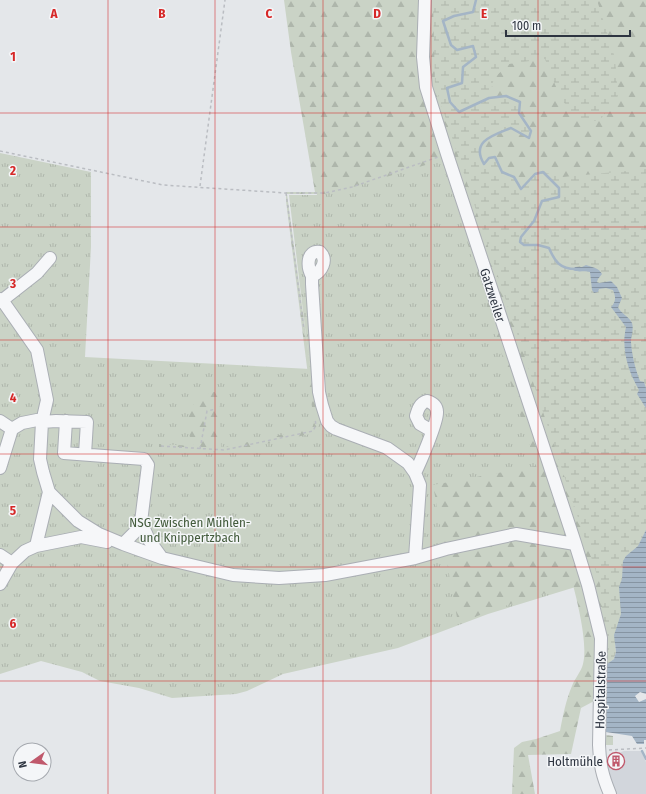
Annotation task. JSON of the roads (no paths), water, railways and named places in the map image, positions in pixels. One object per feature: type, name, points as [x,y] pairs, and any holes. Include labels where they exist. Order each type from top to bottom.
[{"type":"street","name":"Gatzweiler","points":[[425,0],[423,57],[426,87],[446,154],[588,585]]},
{"type":"street","points":[[50,258],[37,272],[1,301],[37,350],[47,400],[42,422],[40,459],[49,492],[78,521],[99,534],[162,558],[232,574],[279,578],[325,575],[415,558],[446,549],[516,534],[575,544]]},
{"type":"street","points":[[312,276],[319,392],[327,421],[336,429],[387,448],[408,463],[415,472],[420,485],[415,558]]},
{"type":"street","points":[[0,468],[12,429],[22,422],[37,420],[42,422],[87,422],[85,454]]},
{"type":"street","points":[[0,421],[12,429]]},
{"type":"street","points":[[66,421],[64,453],[144,459],[148,465],[141,522],[137,530],[122,544]]},
{"type":"street","points":[[415,472],[432,431]]},
{"type":"street","points":[[36,546],[49,492]]},
{"type":"street","points":[[141,522],[148,540],[162,558]]},
{"type":"street","points":[[0,584],[12,562],[25,551],[36,546],[81,537],[122,544]]},
{"type":"street","points":[[0,555],[12,562]]},
{"type":"street","name":"Hospitalstraße","points":[[588,585],[601,638],[600,768],[610,794]]},
{"type":"water","points":[[586,265],[601,272],[602,274],[597,282],[611,281],[617,287],[622,298],[618,307],[632,323],[632,352],[640,381],[644,382],[646,388],[646,408],[637,394],[639,390],[626,360],[624,343],[626,327],[611,307],[615,299],[613,290],[606,288],[599,289],[598,292],[594,293],[592,290],[590,272],[573,270],[575,267],[582,267]]},
{"type":"water","points":[[646,530],[646,694],[640,692],[635,696],[639,702],[646,699],[646,740],[644,740],[644,744],[637,744],[632,736],[606,732],[607,664],[614,659],[616,652],[614,635],[621,614],[619,587],[622,579],[623,561],[626,556],[638,546]]},
{"type":"waterway","points":[[476,0],[473,12],[454,16],[443,21],[451,45],[457,50],[473,46],[476,57],[463,67],[462,83],[447,88],[450,102],[459,112],[489,98],[506,96],[520,102],[519,113],[531,131],[529,138],[511,128],[491,136],[486,140],[482,144],[480,156],[484,164],[489,158],[495,157],[502,172],[514,177],[521,189],[535,174],[543,172],[559,188],[559,197],[542,201],[534,221],[521,237],[520,242],[524,245],[538,245],[549,248],[559,264],[566,268],[576,269]]},
{"type":"waterway","points":[[642,751],[646,759]]},
{"type":"place","name":"Holtmühle","points":[[616,761]]},
{"type":"park label","name":"NSG Zwischen Mühlen- und Knippertzbach","points":[[190,530]]}]
